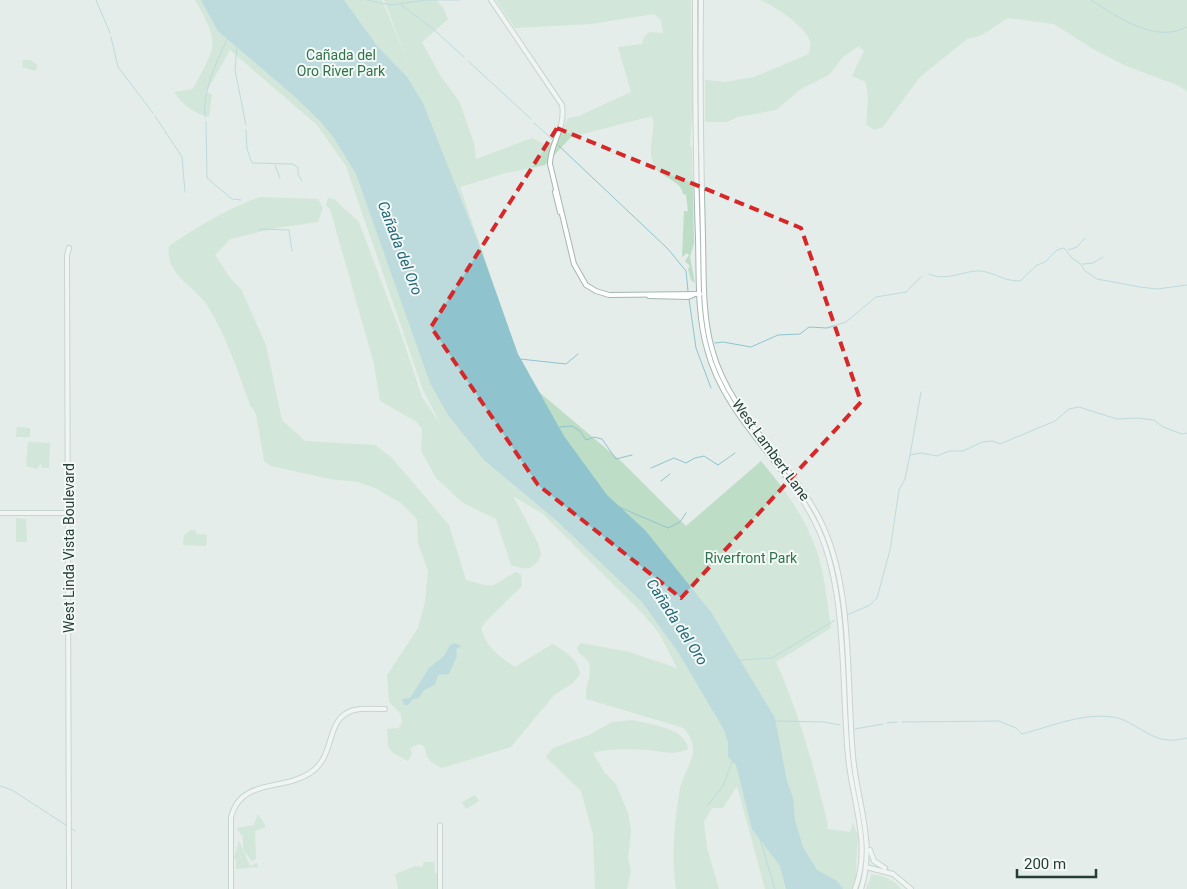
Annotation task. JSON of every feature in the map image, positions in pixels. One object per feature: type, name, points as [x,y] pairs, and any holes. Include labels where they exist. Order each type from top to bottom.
[{"type":"main road","points":[[491,0],[550,84],[562,105],[563,123],[550,155],[553,180],[576,270],[586,285],[603,294],[702,294]]},
{"type":"main road","name":"West Lambert Lane","points":[[695,0],[696,186],[705,344],[720,387],[734,411],[806,505],[819,530],[829,557],[837,594],[852,782],[862,833],[863,867]]},
{"type":"main road","name":"West Lambert Lane","points":[[701,0],[702,294],[710,343],[725,385],[738,408],[807,498],[825,531],[834,556],[842,594],[854,764],[868,838],[863,867]]},
{"type":"main road","name":"West Linda Vista Boulevard","points":[[69,248],[67,255],[69,889]]},
{"type":"main road","points":[[0,513],[69,513]]},
{"type":"main road","points":[[231,889],[231,817],[233,809],[241,797],[253,790],[301,778],[316,770],[327,754],[335,726],[347,713],[356,710],[385,709]]},
{"type":"main road","points":[[852,782],[862,807]]},
{"type":"main road","points":[[440,825],[440,889]]},
{"type":"main road","points":[[868,838],[872,860],[911,889]]},
{"type":"main road","points":[[863,867],[893,874]]},
{"type":"main road","points":[[861,889],[866,874],[863,867]]},
{"type":"main road","points":[[856,889],[863,867]]},
{"type":"highlighted area","points":[[557,128],[801,228],[861,402],[681,598],[538,485],[431,327]]},
{"type":"green space","name":"Riverfront Park","points":[[195,0],[382,0],[409,65],[384,0],[436,0],[443,7],[448,19],[422,42],[440,75],[459,101],[474,143],[476,159],[532,138],[548,146],[561,131],[568,118],[579,116],[631,92],[618,47],[642,44],[644,37],[649,32],[663,33],[661,20],[654,14],[591,24],[515,28],[496,0],[691,0],[693,107],[690,144],[692,149],[694,243],[690,257],[695,283],[691,280],[688,269],[690,266],[685,261],[689,255],[687,253],[682,257],[684,211],[688,211],[686,195],[683,194],[676,183],[658,171],[652,161],[652,116],[571,137],[545,165],[502,174],[460,187],[523,370],[532,386],[622,462],[686,526],[761,461],[778,481],[806,525],[822,568],[831,628],[776,662],[806,742],[828,824],[827,829],[850,832],[853,823],[858,833],[856,869],[859,889],[765,889],[737,786],[723,808],[712,808],[704,822],[707,848],[719,889],[676,889],[673,851],[675,827],[681,785],[693,753],[691,740],[684,728],[586,699],[590,672],[589,663],[577,648],[581,643],[629,652],[677,668],[659,633],[643,614],[543,514],[513,496],[538,543],[541,554],[536,564],[529,568],[511,565],[496,519],[463,503],[436,478],[421,451],[422,430],[417,422],[380,401],[374,364],[330,209],[326,205],[328,198],[334,199],[359,222],[401,334],[422,397],[441,425],[423,390],[346,166],[317,125],[230,50],[206,92],[212,94],[209,117],[189,108],[174,92],[193,89],[211,53],[212,36]]},
{"type":"green space","points":[[760,0],[1187,0],[1187,91],[1177,85],[1126,66],[1093,49],[1054,24],[1008,18],[982,35],[967,39],[920,77],[883,127],[874,130],[866,124],[868,100],[866,82],[852,76],[864,51],[859,46],[843,57],[829,75],[801,89],[776,110],[738,117],[727,122],[705,122],[705,80],[725,82],[754,77],[809,54],[810,42],[803,30],[781,12]]},
{"type":"green space","points":[[23,60],[30,60],[37,65],[36,71],[22,67]]},
{"type":"green space","points":[[260,197],[318,199],[323,208],[318,222],[276,228],[230,239],[215,255],[230,278],[241,289],[266,345],[282,420],[305,441],[375,445],[392,458],[449,525],[466,580],[483,585],[492,585],[516,572],[521,574],[522,586],[485,622],[481,629],[490,646],[499,655],[515,667],[552,644],[566,652],[577,664],[580,674],[573,683],[554,695],[511,747],[442,768],[430,760],[425,747],[419,744],[410,748],[412,754],[408,761],[393,753],[388,746],[387,729],[399,728],[402,723],[401,714],[389,702],[387,675],[418,628],[425,602],[428,571],[418,543],[417,519],[401,503],[375,488],[358,482],[330,479],[271,466],[264,461],[256,414],[250,405],[221,331],[203,300],[176,273],[169,256],[169,246],[225,212]]},
{"type":"green space","points":[[17,427],[30,428],[30,437],[16,437]]},
{"type":"green space","points":[[28,442],[50,443],[49,468],[42,468],[41,463],[37,469],[26,466]]},
{"type":"green space","points":[[16,518],[26,519],[27,542],[16,542]]},
{"type":"green space","points":[[191,530],[196,531],[196,534],[207,535],[206,546],[183,545],[184,535]]},
{"type":"green space","points":[[633,720],[674,731],[686,742],[688,749],[673,753],[626,749],[593,753],[605,773],[616,784],[628,813],[631,830],[628,859],[631,871],[627,889],[595,889],[593,835],[581,791],[546,757],[553,748],[589,735],[612,722]]},
{"type":"green space","points":[[475,795],[479,801],[466,809],[462,802]]},
{"type":"green space","points":[[258,814],[266,827],[255,831],[256,859],[252,861],[243,850],[243,837],[236,828],[254,825]]},
{"type":"green space","points":[[239,841],[250,866],[257,863],[259,867],[236,869],[234,857]]},
{"type":"green space","points":[[424,862],[434,862],[435,873],[438,873],[438,889],[398,889],[395,874],[415,866],[422,867]]},
{"type":"green space","points":[[872,874],[888,878],[901,889],[866,889]]},
{"type":"water","name":"Cañada del Oro River Park","points":[[201,0],[344,0],[378,47],[407,77],[423,103],[478,242],[518,354],[564,436],[607,495],[645,530],[711,612],[775,718],[787,781],[793,798],[795,820],[803,847],[817,870],[837,881],[843,889],[786,889],[780,866],[752,829],[736,765],[728,757],[728,742],[724,730],[678,652],[642,602],[557,521],[484,460],[448,415],[430,383],[356,174],[334,138],[320,121],[294,96],[218,31]]},
{"type":"water","points":[[455,643],[462,646],[456,649],[457,656],[449,674],[438,675],[435,685],[424,690],[419,698],[413,699],[408,705],[404,705],[402,699],[410,698],[429,668],[444,656],[450,645]]},
{"type":"waterway","points":[[96,0],[110,33]]},
{"type":"waterway","points":[[367,0],[391,5],[426,0],[459,0]]},
{"type":"waterway","points":[[1091,0],[1113,14],[1150,30],[1163,32],[1187,27]]},
{"type":"waterway","points":[[401,5],[432,28],[464,57]]},
{"type":"waterway","points":[[111,37],[118,67],[153,113]]},
{"type":"waterway","points":[[205,117],[208,86],[228,37]]},
{"type":"waterway","points":[[237,45],[235,70],[246,125]]},
{"type":"waterway","points":[[468,61],[531,119]]},
{"type":"waterway","points":[[155,116],[182,157],[185,192]]},
{"type":"waterway","points":[[206,122],[207,178],[232,199],[241,200]]},
{"type":"waterway","points":[[534,123],[552,139]]},
{"type":"waterway","points":[[246,130],[247,149],[252,163],[292,164],[298,167],[298,174],[302,181]]},
{"type":"waterway","points":[[558,145],[668,249],[686,271],[688,291]]},
{"type":"waterway","points":[[275,165],[280,178]]},
{"type":"waterway","points":[[259,229],[289,230],[292,251]]},
{"type":"waterway","points":[[1068,250],[1077,247],[1085,238]]},
{"type":"waterway","points":[[929,274],[946,277],[980,271],[1008,280],[1020,281],[1037,265],[1045,262],[1057,250],[1064,248],[1073,259],[1081,264],[1084,270],[1097,279],[1157,289],[1187,285]]},
{"type":"waterway","points":[[1083,264],[1093,263],[1103,257]]},
{"type":"waterway","points":[[715,343],[723,342],[751,347],[778,335],[800,334],[809,327],[827,328],[846,322],[876,297],[906,292],[921,277]]},
{"type":"waterway","points":[[689,299],[696,348],[711,388]]},
{"type":"waterway","points":[[520,359],[566,364],[578,354]]},
{"type":"waterway","points":[[847,615],[870,605],[877,598],[890,550],[899,490],[905,479],[921,392]]},
{"type":"waterway","points":[[910,455],[921,453],[937,456],[949,451],[963,451],[982,442],[993,441],[1000,444],[1055,421],[1069,409],[1079,407],[1117,419],[1137,418],[1154,420],[1163,427],[1182,434],[1187,433]]},
{"type":"waterway","points":[[560,427],[572,426],[580,431],[586,440],[594,437],[602,439],[616,459],[632,455]]},
{"type":"waterway","points":[[651,468],[674,458],[686,463],[704,456],[718,465],[735,453]]},
{"type":"waterway","points":[[661,481],[670,474]]},
{"type":"waterway","points":[[619,507],[668,528],[680,522],[686,513]]},
{"type":"waterway","points":[[739,660],[772,658],[835,620]]},
{"type":"waterway","points":[[902,722],[999,721],[1016,728],[1022,734],[1070,720],[1106,716],[1124,720],[1161,739],[1187,738]]},
{"type":"waterway","points":[[776,721],[824,722],[840,725]]},
{"type":"waterway","points":[[887,723],[897,722]]},
{"type":"waterway","points":[[855,729],[883,724]]},
{"type":"waterway","points":[[707,806],[723,786],[732,762]]},
{"type":"waterway","points":[[0,786],[12,790],[75,831]]},
{"type":"waterway","points":[[760,839],[775,889]]},
{"type":"water label","name":"Cañada del Oro","points":[[400,248]]},
{"type":"water label","name":"Cañada del Oro","points":[[677,622]]}]
